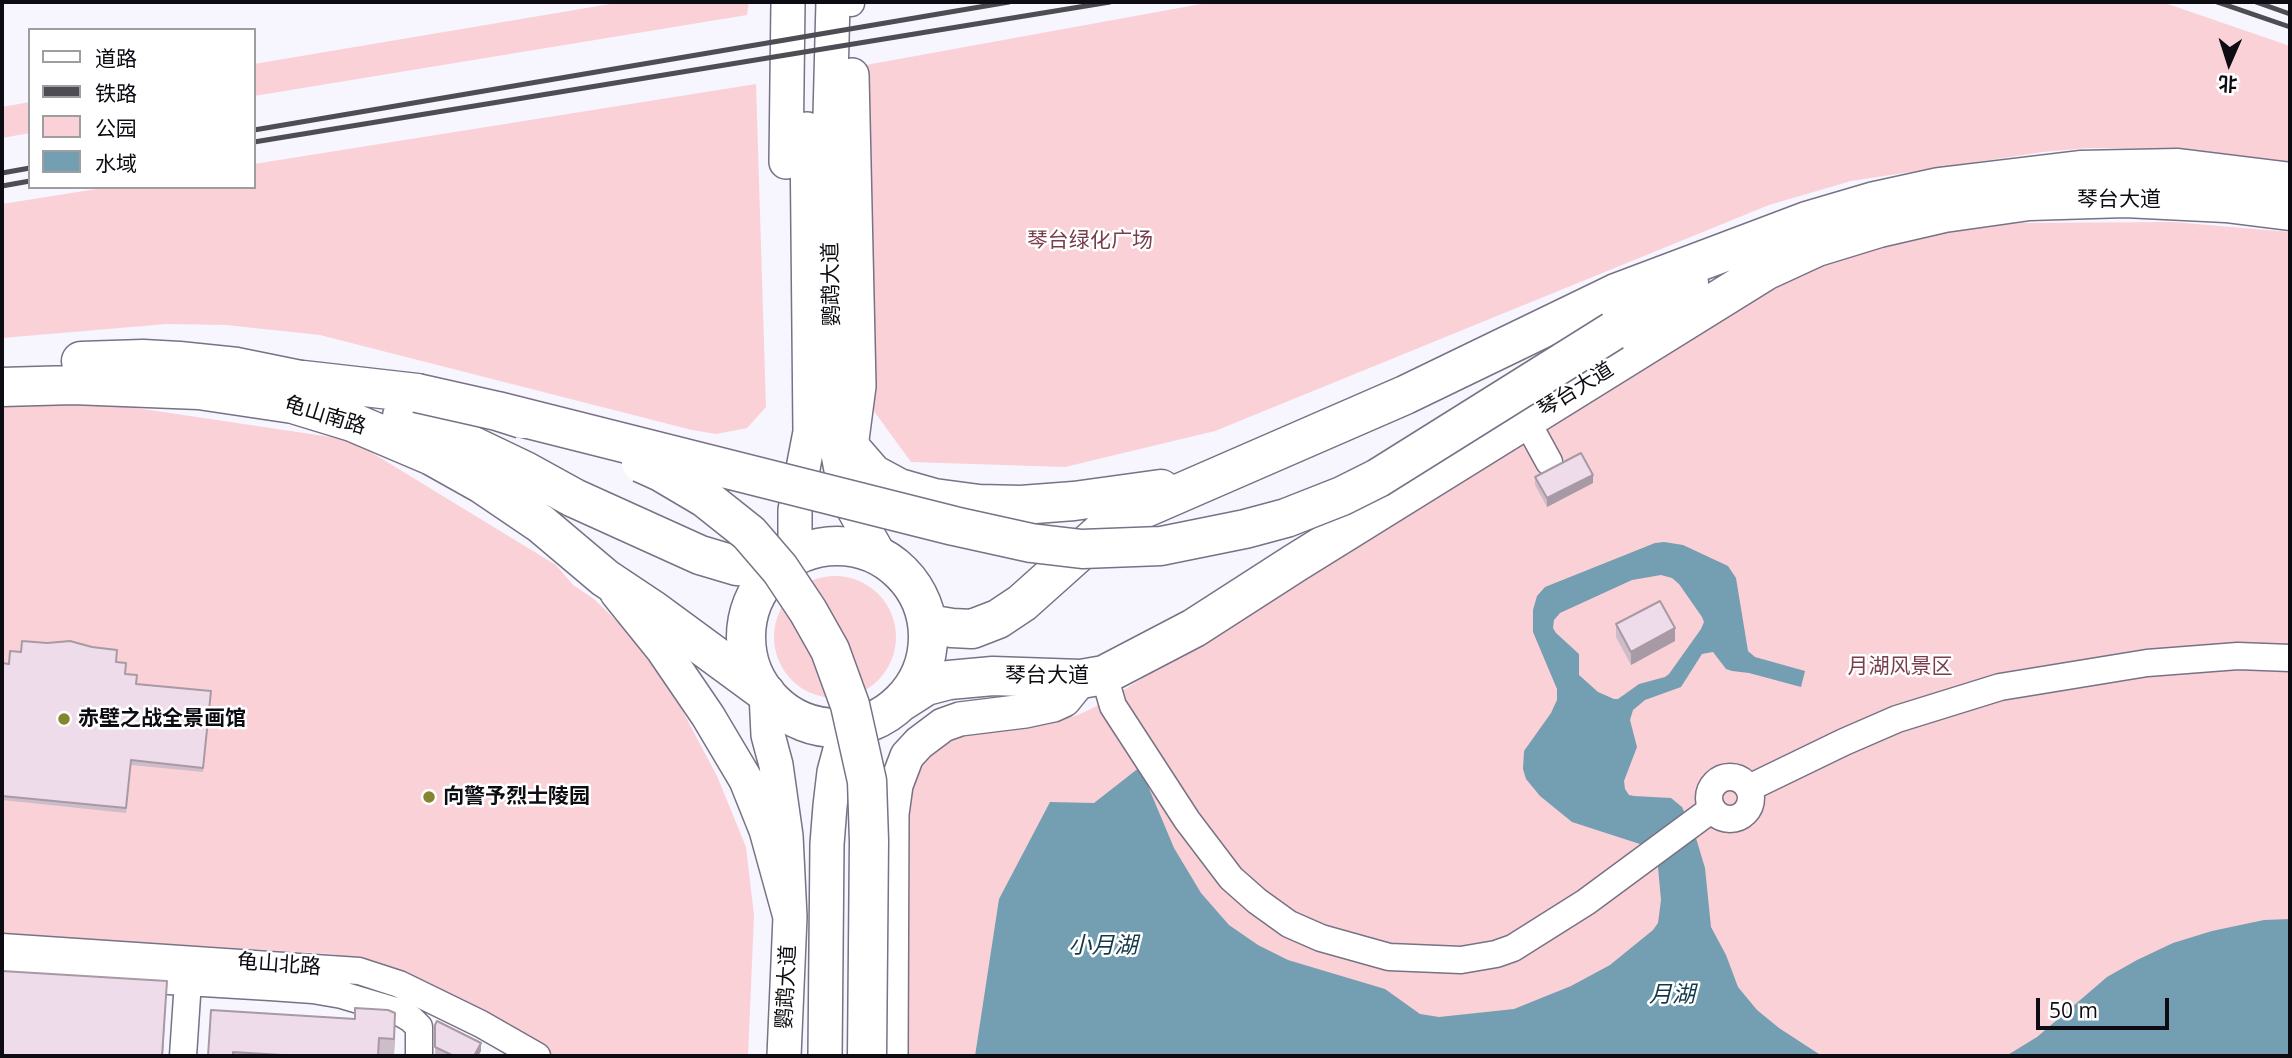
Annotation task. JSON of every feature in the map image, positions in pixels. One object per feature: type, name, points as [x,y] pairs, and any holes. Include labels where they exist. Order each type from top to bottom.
[{"type":"highway","name":"琴台大道","points":[[928,621],[928,624],[972,629],[998,619],[1022,603],[1078,550],[1107,527],[1143,509],[1405,395],[1616,293],[1807,221],[1875,201],[1939,187],[2080,170],[2178,168],[2290,182]]},
{"type":"highway","name":"琴台大道","points":[[901,702],[926,687],[949,680],[993,676],[1093,677],[1195,628],[1295,563],[1766,271],[1817,247],[1879,228],[1944,214],[2029,201],[2125,198],[2226,203],[2290,211]]},
{"type":"highway","points":[[303,380],[417,393],[1031,543],[1082,549],[1161,546],[1286,518],[1342,496],[1378,478],[1762,238]]},
{"type":"highway","name":"龟山南路","points":[[2,365],[155,359],[237,367],[303,380]]},
{"type":"highway","points":[[303,380],[454,437],[526,471],[574,498],[716,561],[737,566],[786,562]]},
{"type":"highway","name":"龟山南路","points":[[2,387],[74,384],[199,390],[293,404],[352,422],[432,456],[482,484],[541,524],[605,578],[766,694]]},
{"type":"highway","points":[[497,411],[596,444],[661,472],[705,498],[749,533],[780,569],[808,611],[830,650],[850,705],[867,781],[867,1056]]},
{"type":"highway","points":[[831,436],[873,474],[899,488],[934,498],[1021,505],[1074,501],[1205,483]]},
{"type":"highway","points":[[838,545],[860,548],[880,556],[897,568],[911,583],[922,601],[928,621],[928,650],[919,678],[901,702],[883,716],[863,724],[836,728],[809,724],[785,712],[766,694],[752,670],[746,642],[748,615],[759,589],[786,562],[816,548],[838,545]]},
{"type":"main road","points":[[788,2],[786,168],[792,342],[831,436]]},
{"type":"main road","name":"鹦鹉大道","points":[[810,2],[806,162],[831,436],[846,496],[880,556]]},
{"type":"main road","name":"鹦鹉大道","points":[[786,562],[795,510],[831,436],[829,153],[832,2]]},
{"type":"main road","points":[[831,436],[859,386],[851,2]]},
{"type":"main road","points":[[605,578],[663,650],[708,716],[746,780],[766,830],[790,917]]},
{"type":"main road","points":[[891,1056],[892,814],[895,785],[907,756],[943,725],[960,719],[1053,705],[1064,700],[1093,677]]},
{"type":"main road","points":[[766,694],[768,735],[786,836],[790,917]]},
{"type":"main road","name":"鹦鹉大道","points":[[825,1056],[827,844],[835,772],[841,746],[863,724]]},
{"type":"main road","name":"鹦鹉大道","points":[[784,1056],[790,917]]},
{"type":"street","points":[[1526,420],[1549,462]]},
{"type":"street","points":[[1093,677],[1187,820],[1231,878],[1257,901],[1289,924],[1321,938],[1400,958],[1461,960],[1513,948],[1541,932],[1645,860],[1705,814],[1737,818],[1749,809],[1752,795],[1749,788],[1897,719],[2000,687],[2147,663],[2238,656],[2290,659]]},
{"type":"street","name":"龟山北路","points":[[2,947],[359,971],[399,984],[481,1024],[537,1056]]},
{"type":"street","points":[[2,971],[313,990],[373,1003],[399,1012],[419,1027],[419,1056]]},
{"type":"street","points":[[183,1056],[188,981]]},
{"type":"green space","points":[[622,2],[749,2],[747,15],[256,96],[256,64]]},
{"type":"green space","name":"琴台绿化广场","points":[[1212,2],[2162,2],[2290,46],[2290,163],[2188,149],[2087,148],[2043,152],[1851,181],[1769,205],[1215,431],[1065,467],[911,462],[868,403],[866,65]]},
{"type":"green space","points":[[756,84],[766,407],[747,428],[716,434],[320,335],[226,325],[167,324],[2,338],[2,204],[96,189],[256,189],[256,164]]},
{"type":"green space","points":[[28,102],[28,133],[2,138],[2,107]]},
{"type":"green space","name":"月湖风景区","points":[[2173,222],[2290,232],[2290,1056],[897,1056],[899,831],[918,762],[945,741],[964,735],[1051,722],[1078,715],[1101,704],[1782,280],[1835,259],[1883,245],[1958,229],[2021,223]]},
{"type":"green space","points":[[49,395],[351,440],[556,565],[573,585],[594,599],[630,634],[673,693],[717,776],[746,847],[754,915],[748,1056],[553,1056],[479,1012],[368,962],[333,954],[2,934],[2,401]]},
{"type":"green space","points":[[835,576],[858,581],[878,594],[891,614],[896,637],[891,660],[878,680],[858,693],[835,698],[812,693],[792,680],[779,660],[774,637],[779,614],[792,594],[812,581]]},
{"type":"water","points":[[1655,543],[1683,545],[1728,566],[1736,578],[1748,651],[1755,657],[1805,671],[1801,687],[1726,669],[1713,652],[1702,654],[1681,687],[1645,700],[1633,710],[1630,720],[1637,747],[1624,781],[1625,789],[1629,795],[1634,796],[1671,798],[1682,807],[1696,838],[1705,868],[1711,927],[1726,955],[1738,987],[1757,1010],[1822,1056],[975,1056],[999,899],[1050,802],[1094,803],[1140,767],[1174,848],[1201,893],[1229,925],[1258,945],[1288,960],[1385,989],[1420,1014],[1439,1017],[1514,1009],[1571,986],[1610,965],[1658,923],[1661,900],[1658,867],[1646,846],[1572,822],[1540,796],[1526,779],[1523,769],[1524,751],[1557,700],[1557,689],[1533,632],[1533,610],[1537,596],[1545,587]],"holes":[[[1661,575],[1672,578],[1702,617],[1704,622],[1701,629],[1665,677],[1639,684],[1618,699],[1598,692],[1579,675],[1579,654],[1556,633],[1553,628],[1554,620],[1560,613],[1632,580]]]},
{"type":"water","points":[[2290,919],[2290,1056],[2006,1056],[2037,1037],[2107,977],[2137,960],[2173,943],[2212,931],[2264,920]]},
{"type":"building","points":[[1581,453],[1593,475],[1547,498],[1535,477]]},
{"type":"building","points":[[1660,601],[1675,628],[1631,652],[1616,624]]},
{"type":"building","points":[[22,641],[70,641],[117,650],[116,662],[126,663],[125,674],[137,675],[136,684],[211,691],[203,768],[131,760],[126,808],[2,796],[2,663],[9,664],[10,651],[21,652]]},
{"type":"building","points":[[2,971],[167,981],[162,1056],[2,1056]]},
{"type":"building","points":[[355,1008],[388,1010],[395,1013],[394,1039],[379,1038],[378,1056],[298,1056],[233,1052],[233,1056],[208,1056],[211,1010],[355,1019]]},
{"type":"building","points":[[437,1021],[481,1043],[474,1056],[454,1056],[435,1047]]},
{"type":"railway","points":[[256,130],[1009,2]]},
{"type":"railway","points":[[256,142],[1110,2]]},
{"type":"railway","points":[[2217,2],[2290,27]]},
{"type":"railway","points":[[2256,2],[2290,14]]},
{"type":"railway","points":[[2,173],[28,168]]},
{"type":"railway","points":[[2,186],[28,181]]},
{"type":"place","name":"赤壁之战全景画馆","points":[[64,719]]},
{"type":"place","name":"向警予烈士陵园","points":[[429,797]]},
{"type":"water label","name":"小月湖","points":[[1103,946]]},
{"type":"water label","name":"月湖","points":[[1672,995]]}]
